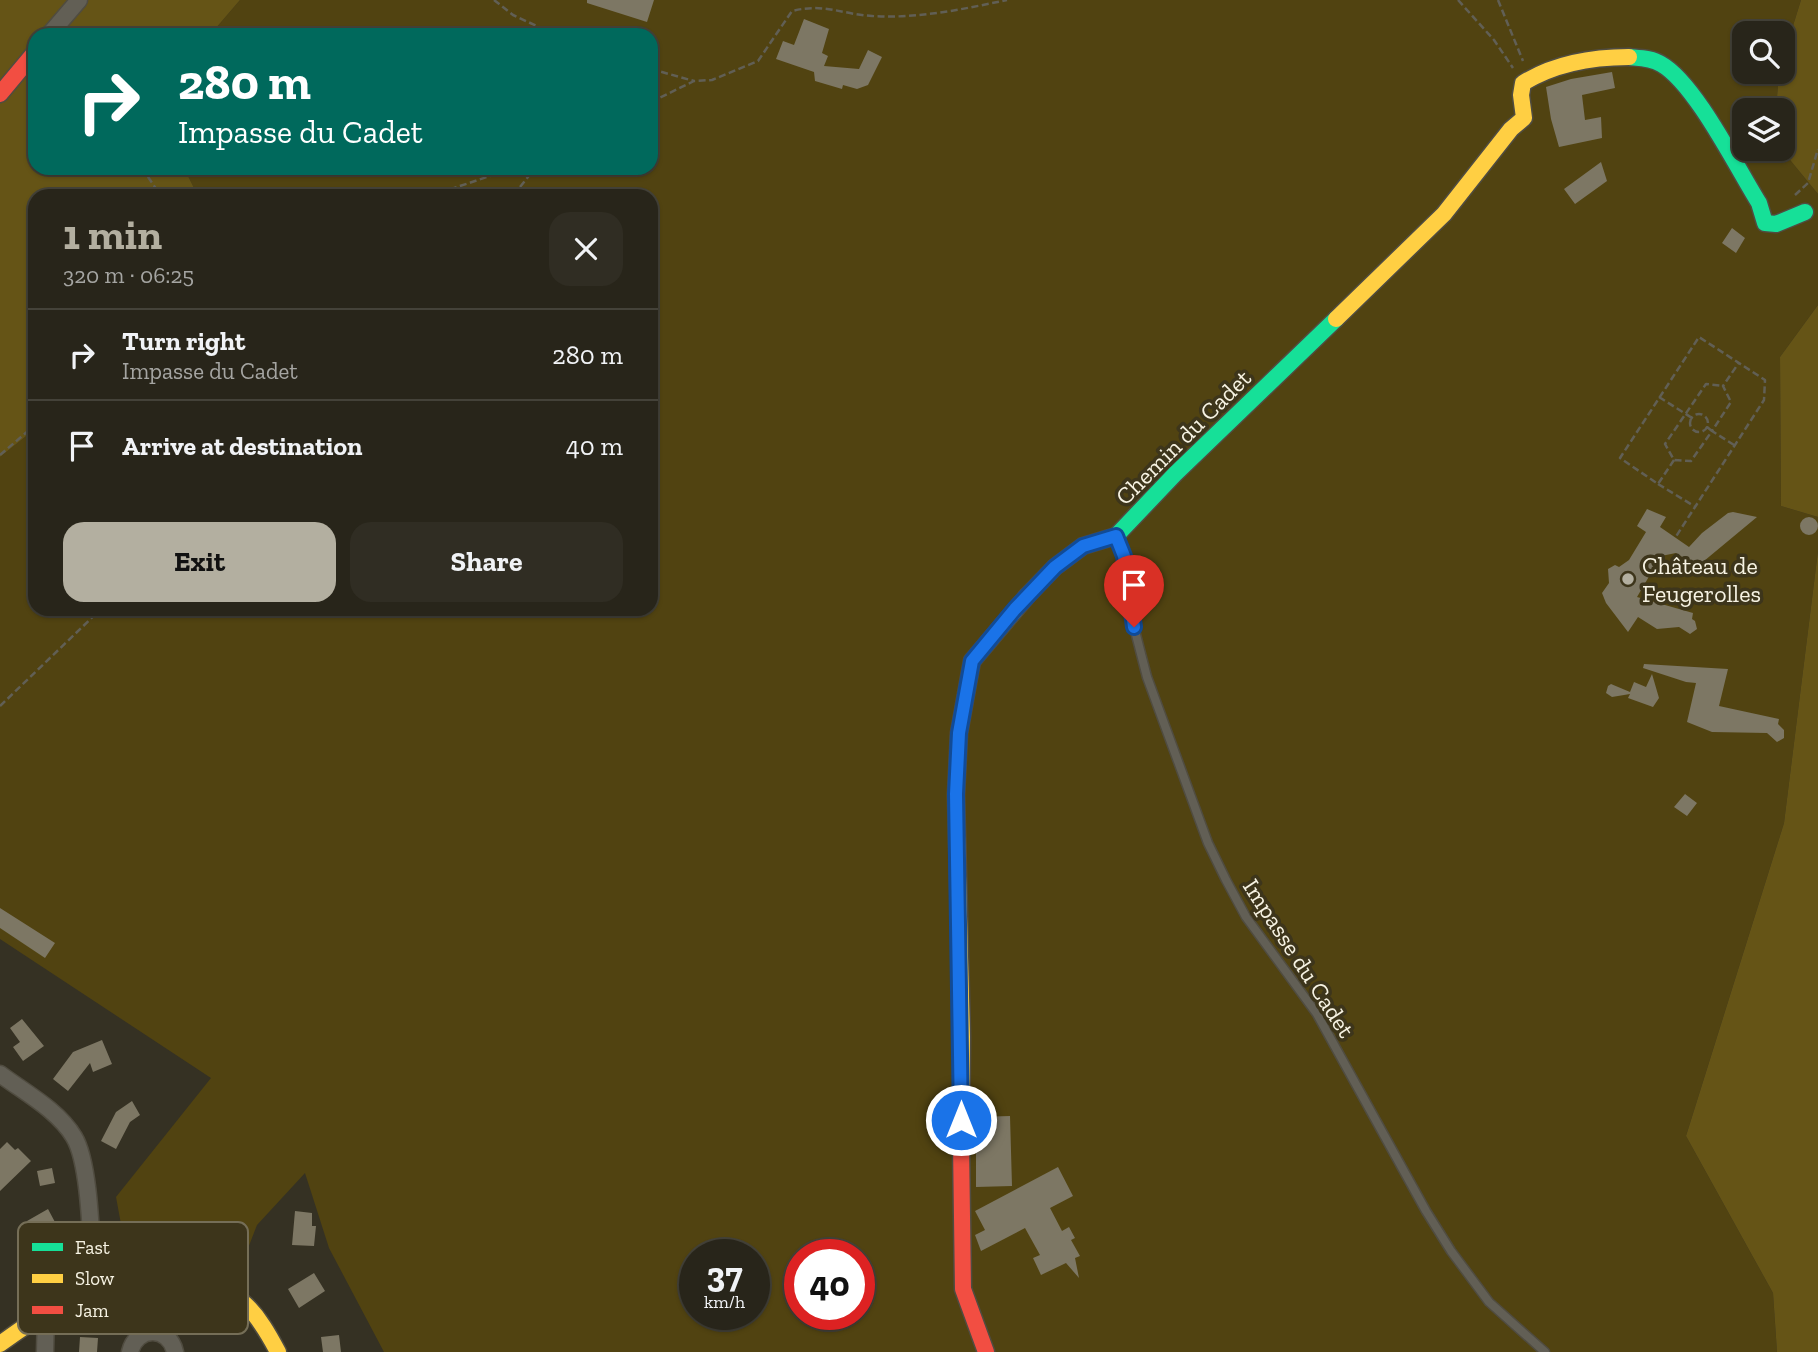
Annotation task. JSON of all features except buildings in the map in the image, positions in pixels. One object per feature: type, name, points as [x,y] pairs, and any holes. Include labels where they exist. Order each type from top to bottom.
[{"type":"street","points":[[56,28],[79,0]]},
{"type":"street","points":[[1526,80],[1574,64],[1607,59],[1638,57],[1656,61],[1676,74],[1690,90],[1759,202],[1761,217],[1765,223],[1776,224],[1805,212]]},
{"type":"street","points":[[0,94],[28,60]]},
{"type":"street","name":"Chemin du Cadet","points":[[986,1352],[963,1289],[962,1277],[962,1037],[956,794],[959,733],[972,661],[985,643],[1055,567],[1083,546],[1116,536],[1175,474],[1444,214],[1511,129],[1524,118],[1521,95],[1526,80]]},
{"type":"street","points":[[0,1074],[61,1121],[79,1147],[83,1160],[89,1222]]},
{"type":"street","points":[[248,1309],[267,1330],[278,1352]]},
{"type":"street","points":[[0,1344],[18,1332]]},
{"type":"street","points":[[45,1334],[45,1352]]},
{"type":"street","points":[[130,1352],[133,1342],[144,1334]]},
{"type":"street","points":[[161,1334],[172,1342],[175,1352]]},
{"type":"lane","name":"Impasse du Cadet","points":[[1116,536],[1124,556],[1134,627],[1147,677],[1208,843],[1226,880],[1246,917],[1317,1014],[1451,1251],[1489,1301],[1545,1352]]},
{"type":"path","points":[[494,0],[513,15],[541,28]]},
{"type":"path","points":[[658,71],[694,81],[712,80],[758,61],[792,11],[811,6],[872,16],[921,15],[1007,0]]},
{"type":"path","points":[[1458,0],[1526,80]]},
{"type":"path","points":[[1498,0],[1526,80]]},
{"type":"path","points":[[658,99],[694,81]]},
{"type":"path","points":[[1787,200],[1808,183],[1818,149]]},
{"type":"path","points":[[450,189],[493,175]]},
{"type":"path","points":[[518,189],[529,175]]},
{"type":"path","points":[[1675,538],[1695,507],[1734,445],[1764,400],[1765,380],[1699,337],[1620,458],[1695,507]]},
{"type":"path","points":[[1723,386],[1739,363]]},
{"type":"path","points":[[1674,460],[1665,444],[1706,384],[1723,386]]},
{"type":"path","points":[[1674,460],[1691,461],[1712,431],[1731,402],[1723,386]]},
{"type":"path","points":[[1660,397],[1692,418]]},
{"type":"path","points":[[1695,415],[1703,415],[1708,422],[1707,428],[1699,432],[1693,430],[1690,424],[1692,418],[1695,415]]},
{"type":"path","points":[[1707,428],[1734,445]]},
{"type":"path","points":[[0,454],[28,431]]},
{"type":"path","points":[[1658,484],[1674,460]]},
{"type":"path","points":[[0,706],[94,616]]},
{"type":"shaded area","points":[[0,0],[240,0],[216,28],[28,28],[28,175],[188,175],[194,189],[28,189],[28,435],[0,457]]},
{"type":"shaded area","points":[[240,0],[1801,0],[1794,21],[1732,21],[1732,84],[1778,84],[1777,98],[1732,98],[1732,161],[1791,161],[1818,194],[1818,305],[1780,357],[1781,506],[1818,517],[1818,551],[1784,823],[1686,1136],[1773,1293],[1777,1352],[384,1352],[329,1248],[305,1173],[257,1225],[248,1248],[248,1222],[121,1222],[116,1197],[211,1078],[0,939],[0,457],[28,435],[28,616],[658,616],[658,189],[194,189],[188,175],[658,175],[658,28],[216,28]]},
{"type":"shaded area","points":[[1801,0],[1818,0],[1818,194],[1791,161],[1795,161],[1795,98],[1777,98],[1778,84],[1795,84],[1794,21]]},
{"type":"shaded area","points":[[1818,305],[1818,517],[1781,506],[1780,357]]},
{"type":"shaded area","points":[[1818,551],[1818,1352],[1777,1352],[1773,1293],[1686,1136],[1784,823]]},
{"type":"traffic: fast","points":[[1629,57],[1657,62],[1674,74],[1688,89],[1759,203],[1765,223],[1776,224],[1805,212]]},
{"type":"traffic: fast","points":[[1027,596],[1055,567],[1083,546],[1116,536],[1175,474],[1336,319]]},
{"type":"traffic: slow","points":[[1336,319],[1444,214],[1511,129],[1524,118],[1521,95],[1523,83],[1535,76],[1574,63],[1629,57]]},
{"type":"traffic: slow","points":[[961,1144],[962,1037],[956,795],[959,733],[972,661],[1027,596]]},
{"type":"traffic: slow","points":[[248,1307],[278,1352]]},
{"type":"traffic: slow","points":[[0,1344],[18,1332]]},
{"type":"traffic: jam","points":[[0,94],[28,60]]},
{"type":"traffic: jam","points":[[961,1144],[963,1289],[986,1352]]},
{"type":"place","name":"Château de Feugerolles","points":[[1628,579]]},
{"type":"route","points":[[961,1120],[962,1037],[956,794],[959,733],[972,661],[1015,609],[1055,567],[1083,546],[1116,536],[1124,556],[1134,627]]}]
